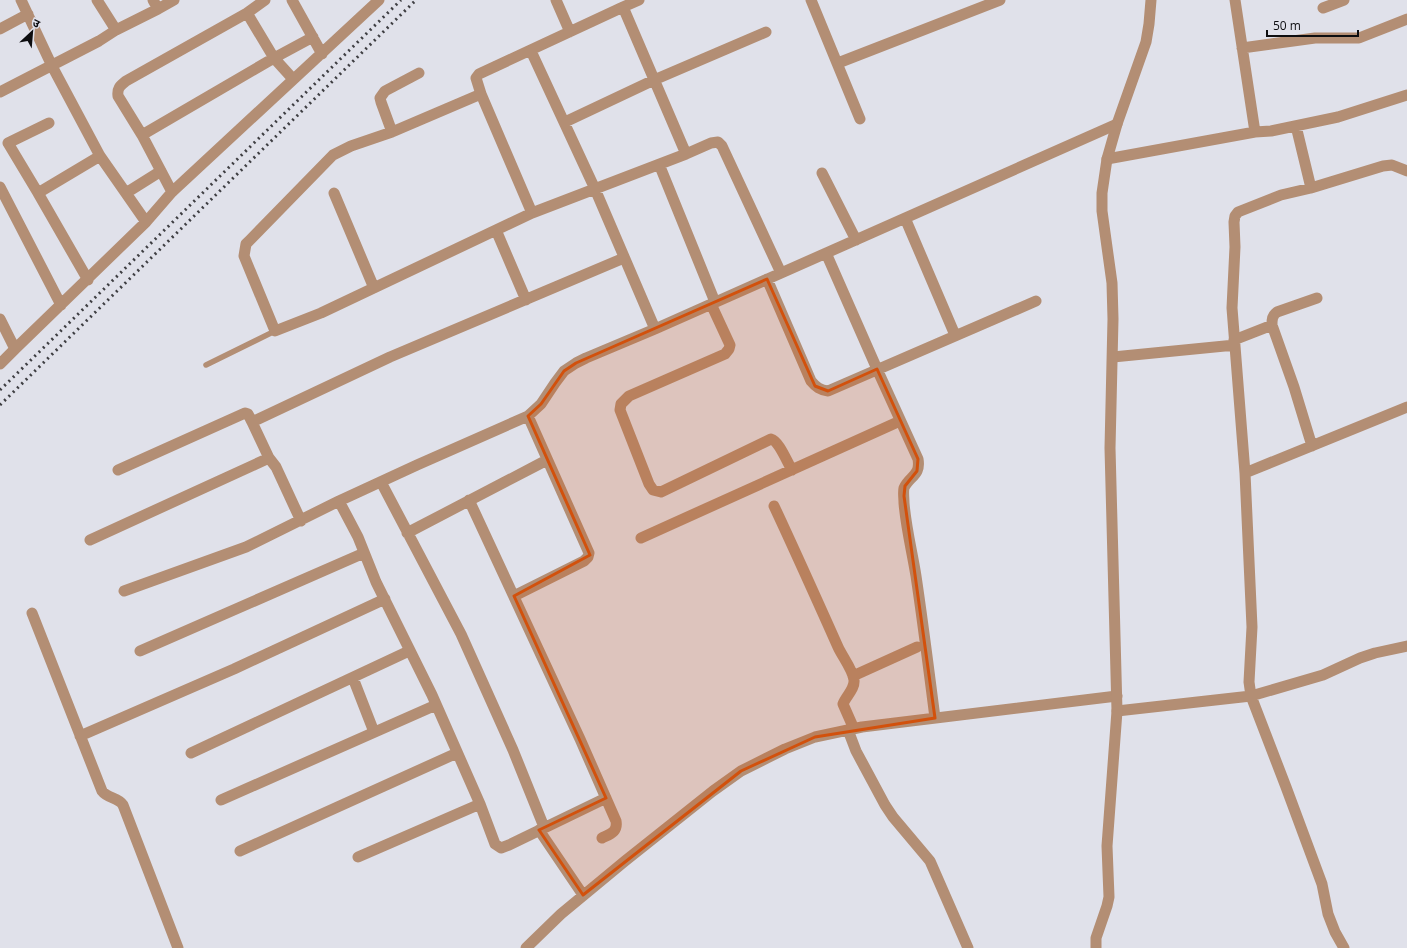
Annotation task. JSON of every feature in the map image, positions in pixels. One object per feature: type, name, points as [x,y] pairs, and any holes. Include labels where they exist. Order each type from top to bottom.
[{"type":"street","points":[[21,0],[52,66],[100,156],[146,222]]},
{"type":"street","points":[[97,0],[116,30]]},
{"type":"street","points":[[0,92],[99,41],[156,5],[174,0]]},
{"type":"street","points":[[172,192],[142,135],[118,96],[119,86],[126,80],[247,13],[264,0]]},
{"type":"street","points":[[292,0],[322,54]]},
{"type":"street","points":[[0,364],[146,222],[172,192],[379,0]]},
{"type":"street","points":[[556,0],[570,32]]},
{"type":"street","points":[[532,213],[481,94],[476,78],[479,74],[639,0]]},
{"type":"street","points":[[811,0],[860,118]]},
{"type":"street","points":[[838,63],[973,5],[1000,0]]},
{"type":"street","points":[[1096,948],[1096,938],[1109,897],[1107,846],[1117,710],[1110,448],[1113,357],[1112,283],[1102,211],[1103,188],[1107,159],[1117,124],[1146,42],[1151,0]]},
{"type":"street","points":[[1235,0],[1255,132]]},
{"type":"street","points":[[1323,8],[1344,0]]},
{"type":"street","points":[[623,7],[686,154]]},
{"type":"street","points":[[247,13],[274,58],[293,79]]},
{"type":"street","points":[[0,29],[28,14]]},
{"type":"street","points":[[1242,48],[1315,38],[1359,38],[1407,19]]},
{"type":"street","points":[[565,122],[654,80],[766,32]]},
{"type":"street","points":[[142,135],[313,37]]},
{"type":"street","points":[[531,51],[595,189],[655,329]]},
{"type":"street","points":[[392,132],[381,102],[381,95],[385,91],[418,74]]},
{"type":"street","points":[[481,94],[392,132],[351,146],[333,155],[246,244],[244,256],[274,332],[321,314],[532,213],[711,143],[718,142],[722,146],[781,273]]},
{"type":"street","points":[[1107,159],[1338,118],[1407,95]]},
{"type":"street","points":[[49,123],[4,146],[38,193],[88,280]]},
{"type":"street","points":[[124,591],[246,547],[339,501],[528,416],[541,404],[564,371],[586,358],[655,329],[1117,124]]},
{"type":"street","points":[[1296,126],[1311,188]]},
{"type":"street","points":[[38,193],[100,156]]},
{"type":"street","points":[[659,164],[730,345],[725,354],[629,396],[621,404],[620,410],[649,484],[653,490],[662,492],[771,439],[777,443],[792,470]]},
{"type":"street","points":[[1344,948],[1335,932],[1328,914],[1322,884],[1250,696],[1252,627],[1245,474],[1232,308],[1235,247],[1234,222],[1235,216],[1238,212],[1281,196],[1383,166],[1392,165],[1407,171]]},
{"type":"street","points":[[126,193],[161,171]]},
{"type":"street","points":[[822,174],[856,240]]},
{"type":"street","points":[[0,187],[61,305]]},
{"type":"street","points":[[334,193],[374,288]]},
{"type":"street","points":[[905,218],[956,335]]},
{"type":"street","points":[[496,230],[526,300]]},
{"type":"street","points":[[826,253],[876,369],[918,459],[919,466],[915,476],[905,486],[904,501],[908,536],[914,563],[922,616],[935,718]]},
{"type":"street","points":[[252,422],[390,358],[624,258]]},
{"type":"street","points":[[767,279],[811,381],[821,390],[828,391],[1036,301]]},
{"type":"street","points":[[1312,446],[1294,387],[1272,324],[1274,314],[1277,312],[1317,298]]},
{"type":"street","points":[[0,319],[15,349]]},
{"type":"street","points":[[1113,357],[1234,342],[1272,324]]},
{"type":"street","points":[[1245,474],[1407,408]]},
{"type":"street","points":[[118,470],[245,413],[248,414],[269,458],[276,467],[301,521]]},
{"type":"street","points":[[514,596],[584,561],[588,557],[589,553],[528,416]]},
{"type":"street","points":[[641,538],[900,421]]},
{"type":"street","points":[[90,540],[269,458]]},
{"type":"street","points":[[407,533],[547,460]]},
{"type":"street","points":[[381,482],[461,634],[513,750],[542,829],[584,895]]},
{"type":"street","points":[[469,500],[580,739],[616,821],[617,827],[613,832],[602,838]]},
{"type":"street","points":[[339,501],[436,705],[480,804],[495,844],[501,848],[509,845],[606,798]]},
{"type":"street","points":[[774,506],[839,650],[853,676],[851,691],[845,698],[843,704],[859,757],[885,805],[930,861],[968,948]]},
{"type":"street","points":[[140,651],[364,552]]},
{"type":"street","points":[[80,736],[234,669],[385,599]]},
{"type":"street","points":[[32,613],[102,791],[107,797],[119,800],[123,805],[178,948]]},
{"type":"street","points":[[1117,710],[1250,696],[1323,675],[1375,653],[1407,646]]},
{"type":"street","points":[[853,676],[917,647]]},
{"type":"street","points":[[191,753],[409,651]]},
{"type":"street","points":[[353,678],[374,732]]},
{"type":"street","points":[[526,948],[561,914],[672,823],[741,771],[785,749],[815,737],[851,729],[1117,696]]},
{"type":"street","points":[[221,800],[436,705]]},
{"type":"street","points":[[240,852],[457,753]]},
{"type":"street","points":[[358,857],[480,804]]},
{"type":"lane","points":[[206,365],[274,332]]},
{"type":"highlighted area","points":[[767,279],[815,386],[828,391],[877,369],[918,459],[917,471],[905,486],[904,496],[935,718],[815,737],[741,771],[583,895],[539,830],[606,798],[514,596],[590,555],[528,416],[541,404],[564,371],[576,363]]},
{"type":"railway","points":[[0,390],[401,0]]},
{"type":"railway","points":[[0,405],[416,0]]}]
